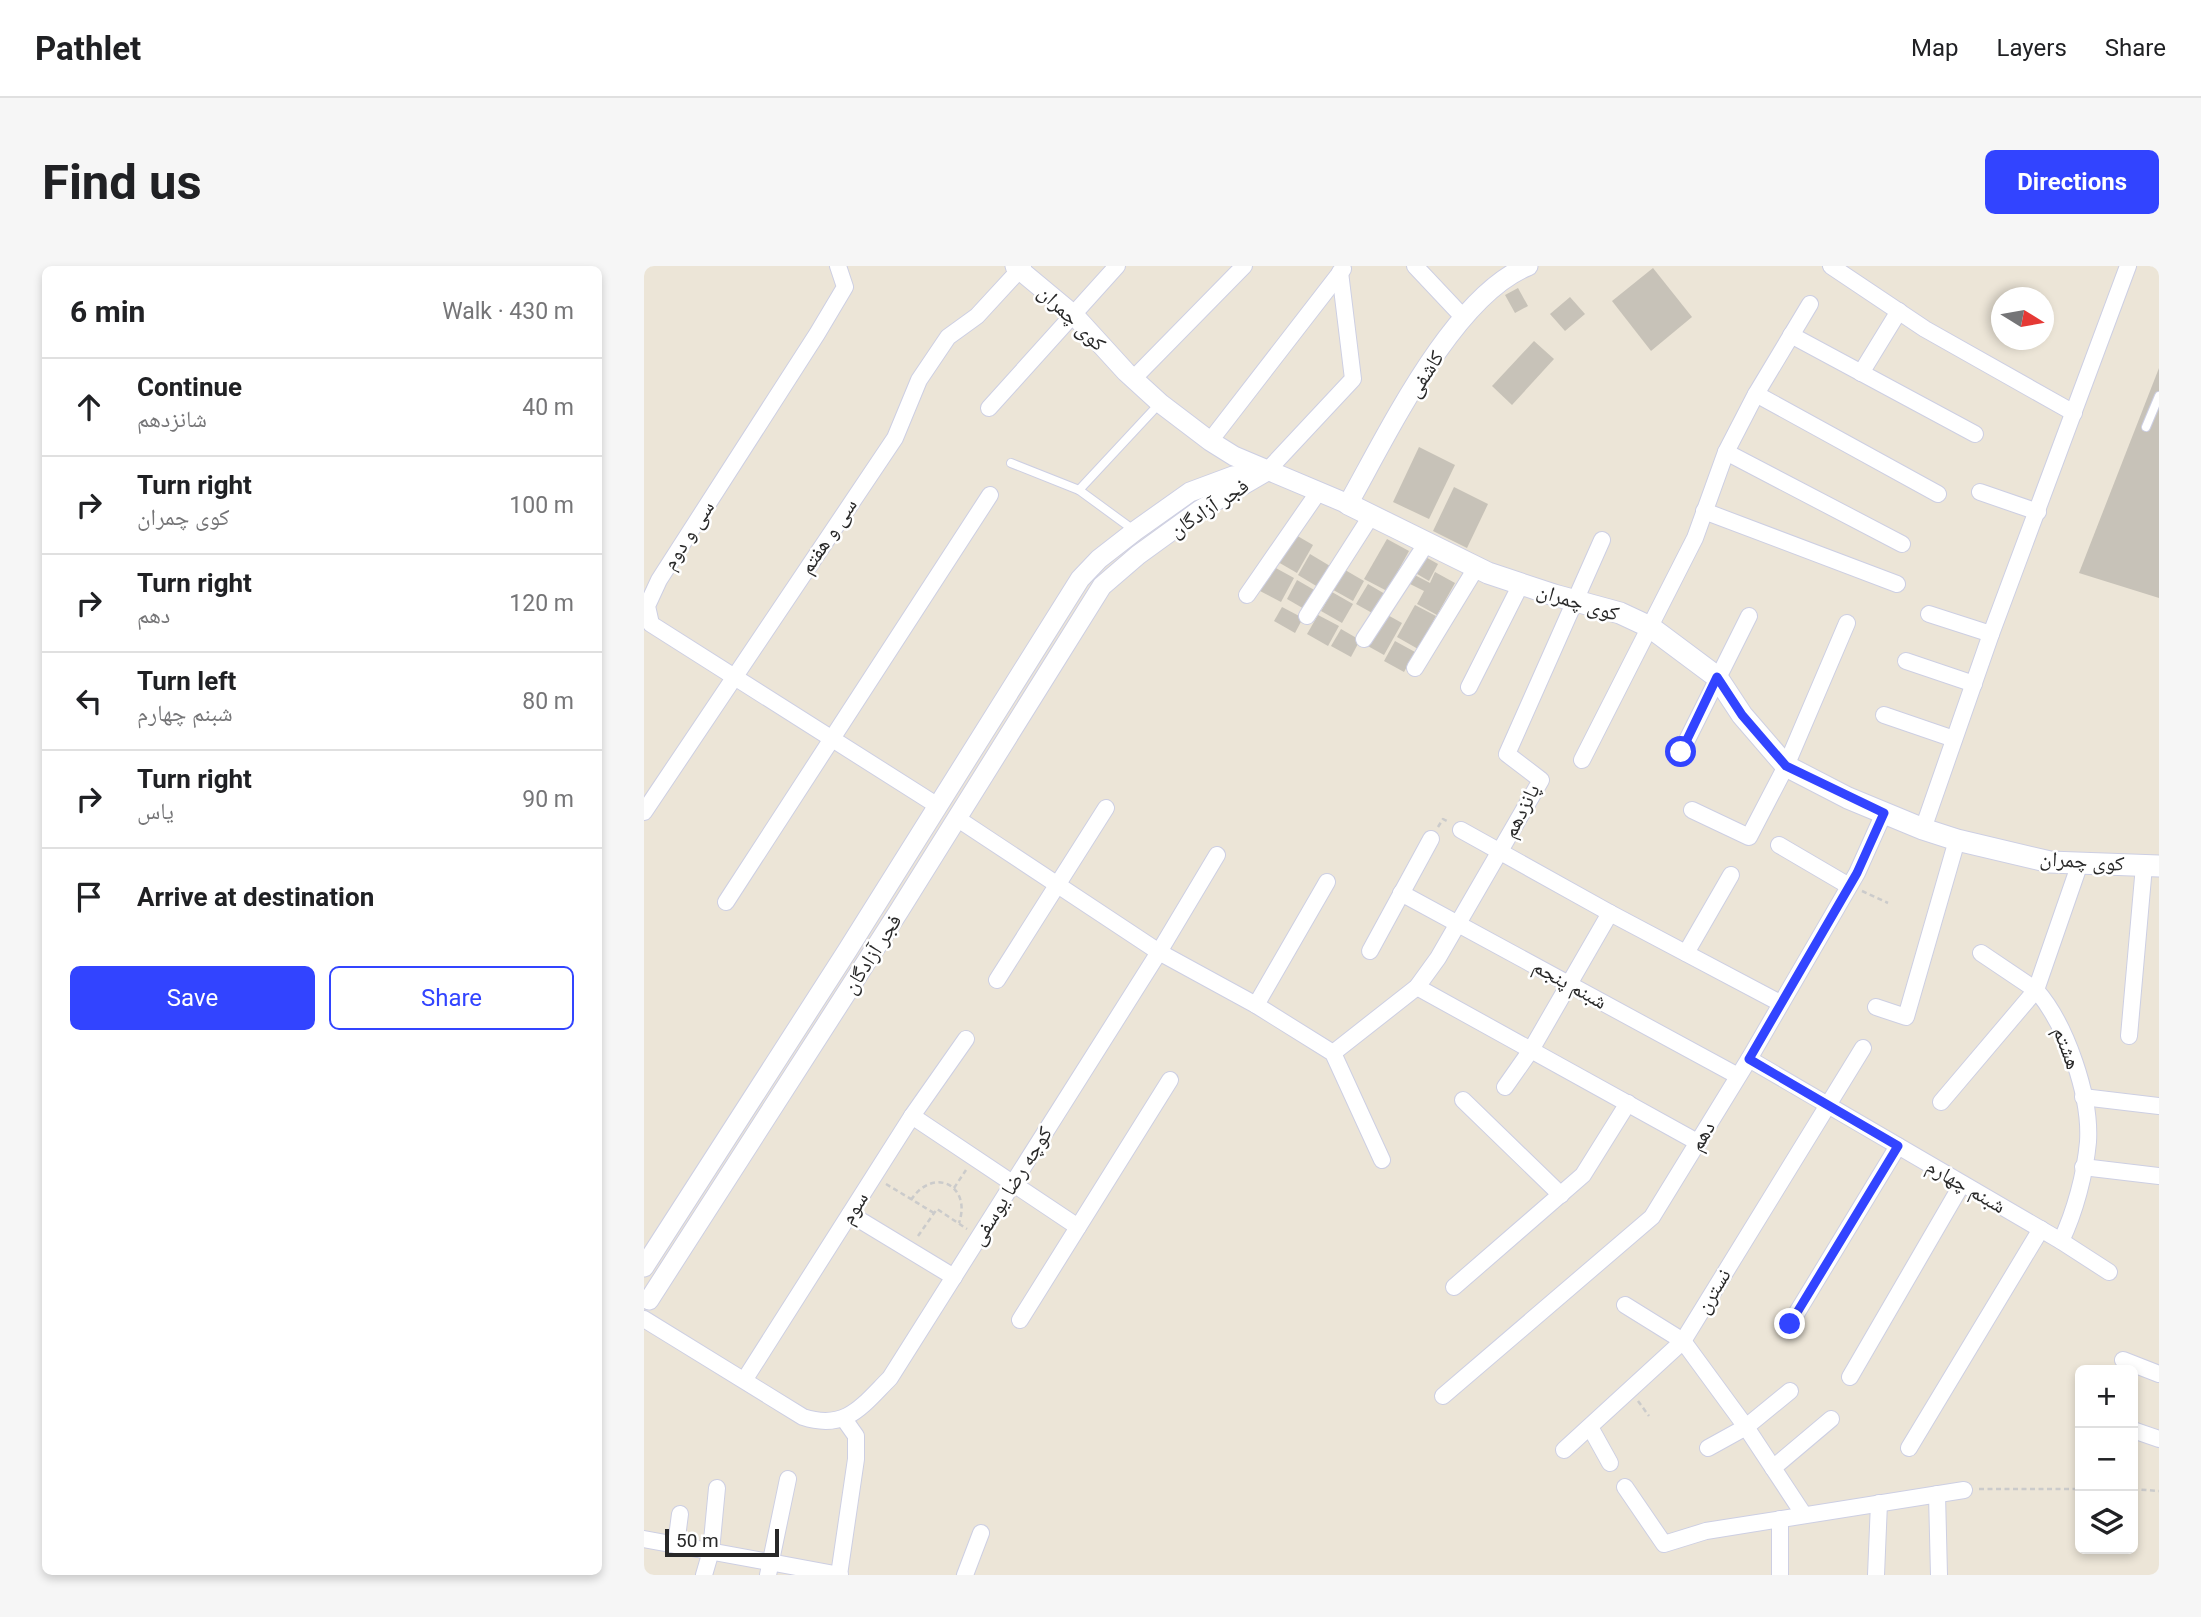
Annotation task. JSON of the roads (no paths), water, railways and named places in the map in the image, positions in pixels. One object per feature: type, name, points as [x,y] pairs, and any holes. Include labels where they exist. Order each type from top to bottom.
[{"type":"main road","name":"کوی چمران","points":[[1348,505],[1476,568],[1620,613],[1650,627],[1717,677],[1742,715],[1786,766],[1884,813],[1957,840],[2050,862],[2152,866]]},
{"type":"street","name":"سی و دوم","points":[[838,266],[845,287],[659,580],[647,606],[651,624],[938,806]]},
{"type":"street","points":[[989,408],[1117,266]]},
{"type":"street","points":[[1133,379],[1244,266]]},
{"type":"street","points":[[1415,266],[1464,318]]},
{"type":"street","name":"کاشفی","points":[[1348,505],[1405,404],[1440,349],[1489,291],[1514,272],[1528,266]]},
{"type":"street","points":[[1831,266],[1925,329],[2074,413]]},
{"type":"street","points":[[1923,829],[1991,634],[2128,266]]},
{"type":"street","name":"سی و هفتم","points":[[644,812],[895,438],[919,380],[948,337],[977,316],[1020,267]]},
{"type":"street","name":"کوی چمران","points":[[1020,267],[1074,315],[1133,379],[1210,442],[1234,456],[1348,505]]},
{"type":"street","points":[[1210,442],[1343,269]]},
{"type":"street","points":[[1267,471],[1353,379],[1343,269]]},
{"type":"street","points":[[1582,760],[1695,538],[1726,452],[1756,394],[1810,304]]},
{"type":"street","points":[[1861,373],[1899,311]]},
{"type":"street","points":[[1791,335],[1975,434]]},
{"type":"street","points":[[1756,394],[1938,494]]},
{"type":"street","points":[[1726,452],[1902,544]]},
{"type":"street","name":"فجر آزادگان","points":[[644,1267],[1080,579],[1135,531],[1190,492],[1233,477],[1267,471]]},
{"type":"street","name":"فجر آزادگان","points":[[645,1308],[958,819],[1102,586],[1138,555],[1200,510],[1267,471]]},
{"type":"street","points":[[1247,594],[1319,491]]},
{"type":"street","points":[[1190,492],[1200,510]]},
{"type":"street","points":[[1980,492],[2038,512]]},
{"type":"street","points":[[726,902],[989,495]]},
{"type":"street","points":[[1703,511],[1897,584]]},
{"type":"street","points":[[1307,616],[1371,516]]},
{"type":"street","name":"پانزدهم","points":[[1333,1053],[1418,987],[1458,924],[1541,780],[1507,754],[1602,540]]},
{"type":"street","points":[[1364,639],[1426,544]]},
{"type":"street","points":[[1415,667],[1476,568]]},
{"type":"street","points":[[1469,687],[1521,584]]},
{"type":"street","points":[[1929,614],[1991,634]]},
{"type":"street","points":[[1681,752],[1749,616]]},
{"type":"street","points":[[1692,810],[1749,837],[1786,766],[1847,623]]},
{"type":"street","points":[[1906,661],[1974,684]]},
{"type":"street","points":[[1884,715],[1954,739]]},
{"type":"street","points":[[938,806],[1159,952],[1303,1032],[1333,1053],[1382,1160]]},
{"type":"street","points":[[997,980],[1107,808]]},
{"type":"street","name":"دهم","points":[[1443,1396],[1652,1217],[1749,1059],[1849,886],[1884,813]]},
{"type":"street","points":[[1461,830],[1780,1003]]},
{"type":"street","points":[[1370,951],[1431,839]]},
{"type":"street","points":[[1876,1007],[1906,1017],[1957,840]]},
{"type":"street","points":[[1779,845],[1849,886]]},
{"type":"street","name":"کوچه رضا یوسفی","points":[[844,1419],[861,1407],[890,1378],[1217,856]]},
{"type":"street","points":[[1941,1102],[2036,990],[2080,863]]},
{"type":"street","points":[[2129,1036],[2152,866]]},
{"type":"street","points":[[1686,953],[1731,875]]},
{"type":"street","points":[[1256,1005],[1326,882]]},
{"type":"street","name":"شبنم پنجم","points":[[1401,893],[1738,1076]]},
{"type":"street","points":[[1506,1087],[1531,1050],[1610,913]]},
{"type":"street","points":[[1981,953],[2036,990]]},
{"type":"street","points":[[1418,987],[1699,1143]]},
{"type":"street","name":"هشتم","points":[[2036,990],[2048,1004],[2067,1038],[2083,1097],[2088,1141],[2074,1215],[2061,1241]]},
{"type":"street","name":"سوم","points":[[744,1379],[912,1116],[966,1038]]},
{"type":"street","name":"نسترن","points":[[1564,1451],[1683,1341],[1863,1048]]},
{"type":"street","name":"شبنم چهارم","points":[[1749,1059],[2041,1229],[2109,1272]]},
{"type":"street","points":[[1020,1320],[1170,1080]]},
{"type":"street","points":[[2083,1097],[2159,1106]]},
{"type":"street","points":[[1464,1100],[1561,1195]]},
{"type":"street","points":[[1454,1287],[1583,1175],[1628,1103]]},
{"type":"street","points":[[912,1116],[1078,1227]]},
{"type":"street","points":[[1790,1324],[1898,1146]]},
{"type":"street","points":[[2083,1167],[2159,1176]]},
{"type":"street","points":[[1850,1377],[1962,1184]]},
{"type":"street","points":[[850,1214],[954,1277]]},
{"type":"street","points":[[1909,1448],[2041,1229]]},
{"type":"street","points":[[1625,1305],[1683,1341],[1746,1427],[1804,1515]]},
{"type":"street","points":[[644,1539],[711,1551],[770,1569],[840,1575],[856,1459],[856,1436],[844,1419],[822,1423],[803,1417],[744,1379],[645,1308]]},
{"type":"street","points":[[2123,1360],[2159,1374]]},
{"type":"street","points":[[1708,1448],[1746,1427],[1790,1391]]},
{"type":"street","points":[[1773,1468],[1830,1419]]},
{"type":"street","points":[[1590,1427],[1610,1463]]},
{"type":"street","points":[[2138,1432],[2159,1439]]},
{"type":"street","points":[[770,1569],[788,1479]]},
{"type":"street","points":[[1625,1487],[1664,1544],[1706,1531],[1964,1490]]},
{"type":"street","points":[[704,1575],[711,1551],[717,1488]]},
{"type":"street","points":[[1937,1494],[1939,1575]]},
{"type":"street","points":[[1876,1575],[1879,1503]]},
{"type":"street","points":[[676,1545],[680,1514]]},
{"type":"street","points":[[1780,1519],[1780,1575]]},
{"type":"street","points":[[965,1575],[981,1533]]},
{"type":"lane","points":[[2146,427],[2159,396]]},
{"type":"lane","points":[[1079,490],[1160,403]]},
{"type":"lane","points":[[1011,463],[1079,490],[1135,531]]}]
